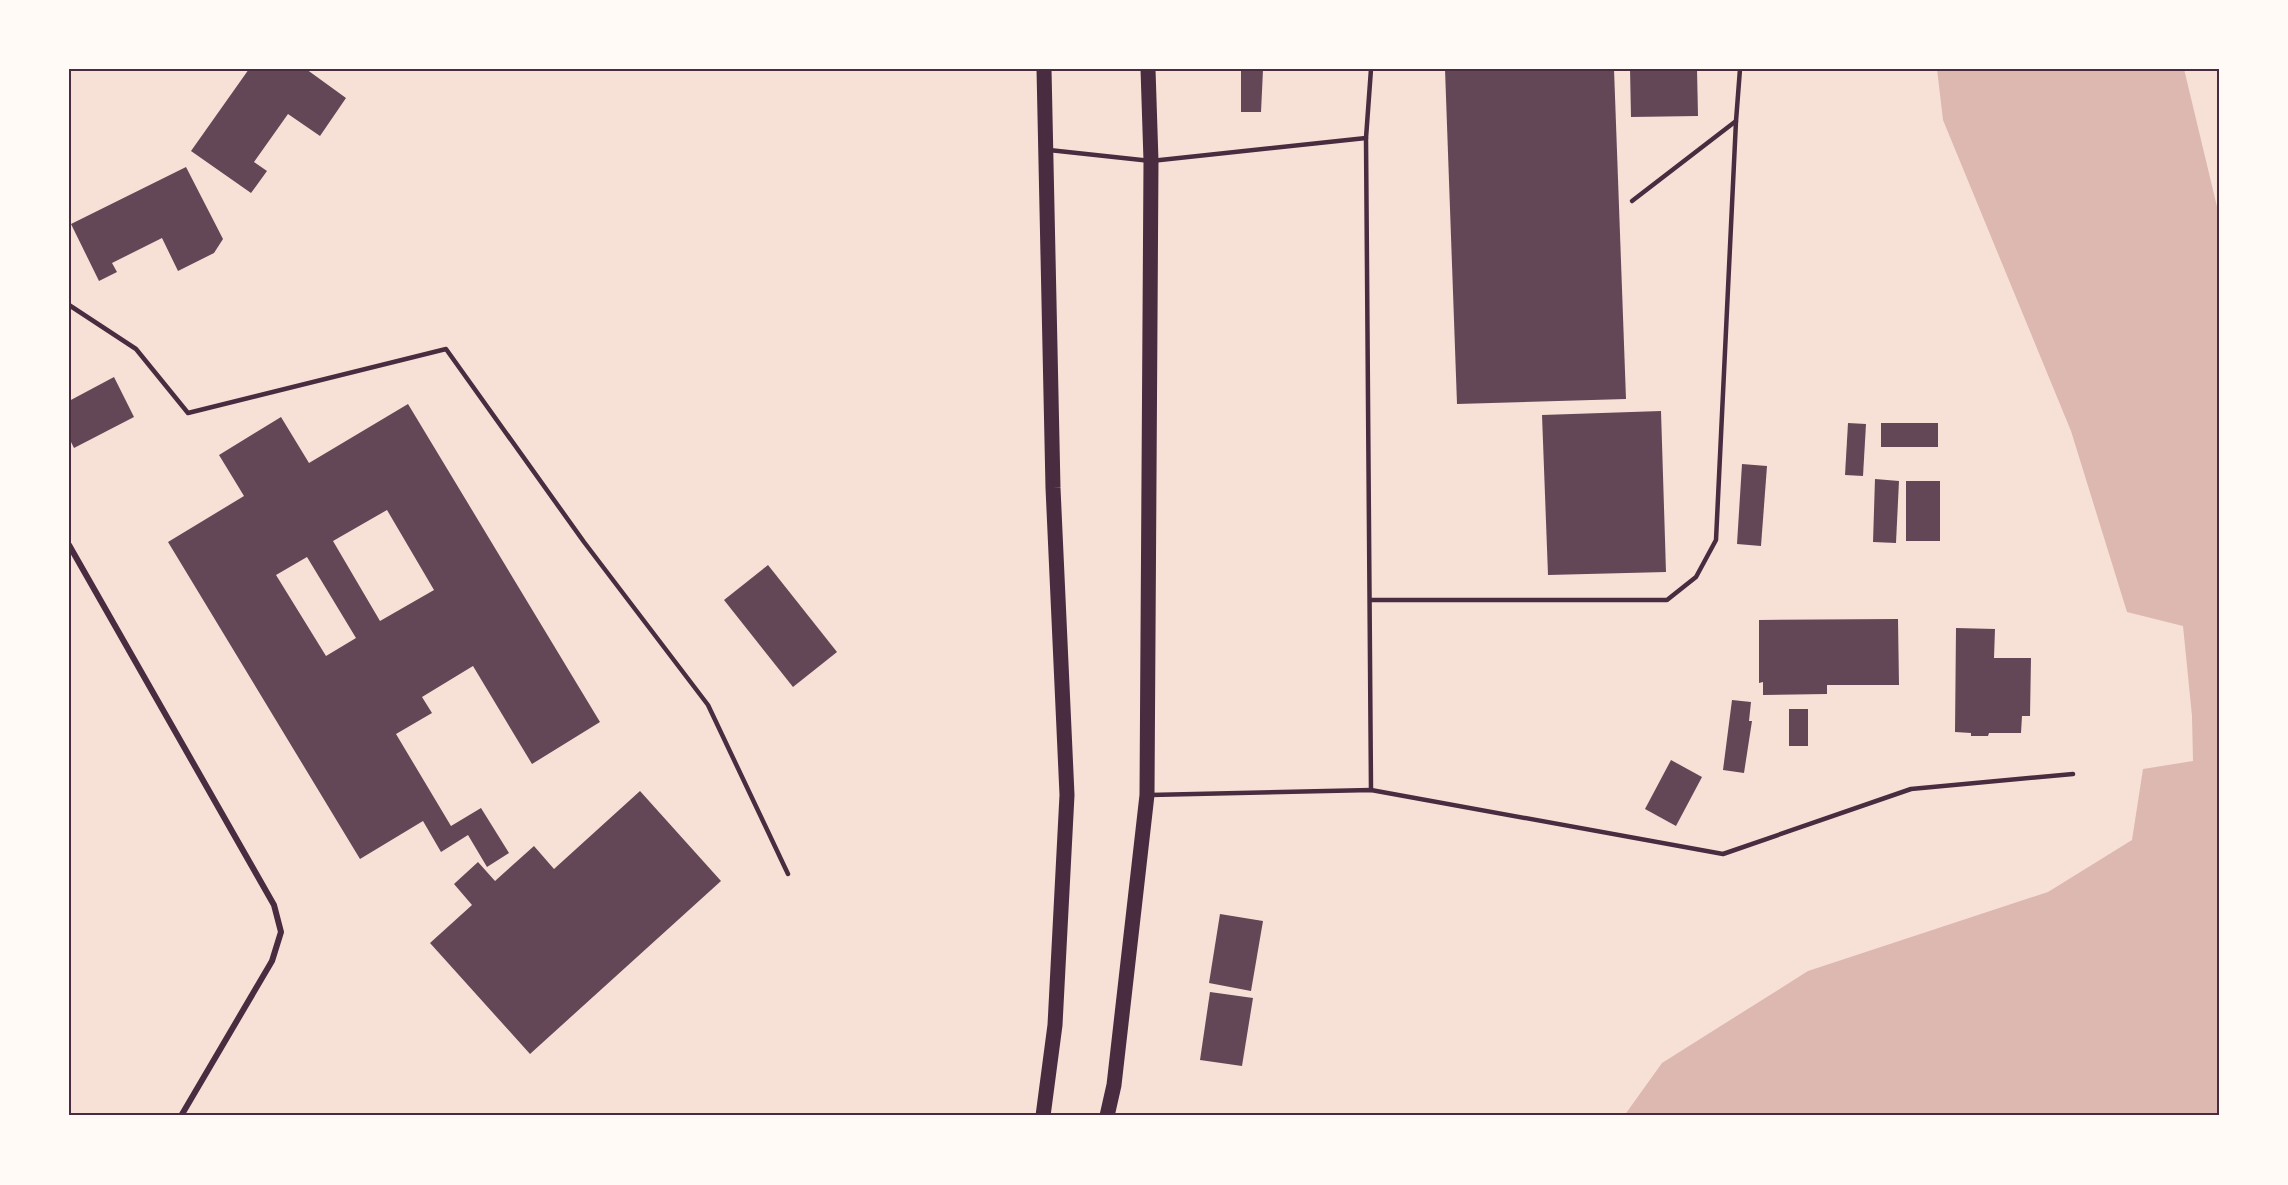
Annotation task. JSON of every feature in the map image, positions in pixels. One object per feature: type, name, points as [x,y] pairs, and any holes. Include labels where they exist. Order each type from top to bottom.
[{"type":"main road","points":[[1043,1116],[1055,1025],[1067,795],[1053,488],[1044,69]]},
{"type":"main road","points":[[1107,1116],[1114,1085],[1147,795],[1151,161],[1148,69]]},
{"type":"street","points":[[69,545],[274,905],[281,932],[272,961],[181,1116]]},
{"type":"lane","points":[[1371,69],[1366,138],[1371,790]]},
{"type":"lane","points":[[1371,600],[1667,600],[1696,577],[1716,540],[1740,69]]},
{"type":"lane","points":[[1632,201],[1736,121]]},
{"type":"lane","points":[[1045,150],[1151,161],[1366,138]]},
{"type":"lane","points":[[69,305],[136,349],[188,413],[446,349],[584,542],[708,705],[788,874]]},
{"type":"lane","points":[[1147,795],[1371,790],[1723,854],[1911,789],[2073,774]]},
{"type":"shaded area","points":[[1937,69],[2184,69],[2219,215],[2219,1116],[1624,1116],[1662,1063],[1808,971],[2048,892],[2132,840],[2143,769],[2193,761],[2192,716],[2183,626],[2127,612],[2071,431],[1943,120]]},
{"type":"building","points":[[249,69],[306,69],[346,98],[320,136],[288,114],[254,162],[267,171],[251,193],[191,151]]},
{"type":"building","points":[[1445,69],[1614,69],[1626,399],[1457,404]]},
{"type":"building","points":[[1630,69],[1697,69],[1698,116],[1631,117]]},
{"type":"building","points":[[1241,70],[1263,70],[1261,112],[1241,112]]},
{"type":"building","points":[[186,167],[223,239],[214,253],[178,271],[162,238],[112,263],[117,272],[99,281],[71,224]]},
{"type":"building","points":[[114,377],[134,417],[74,448],[69,438],[69,401]]},
{"type":"building","points":[[408,404],[600,722],[532,764],[473,666],[422,697],[432,713],[396,734],[451,826],[481,808],[509,853],[487,867],[468,835],[441,852],[423,821],[360,859],[168,542],[244,496],[219,455],[281,417],[309,463]],"holes":[[[387,510],[434,590],[380,621],[333,541]],[[307,557],[356,638],[326,656],[276,575]]]},
{"type":"building","points":[[1661,411],[1666,572],[1548,575],[1542,415]]},
{"type":"building","points":[[1848,423],[1866,424],[1863,476],[1845,475]]},
{"type":"building","points":[[1881,423],[1938,423],[1938,447],[1881,447]]},
{"type":"building","points":[[1742,464],[1767,466],[1761,546],[1737,544]]},
{"type":"building","points":[[1875,479],[1899,481],[1896,543],[1873,542]]},
{"type":"building","points":[[1906,481],[1940,481],[1940,541],[1906,541]]},
{"type":"building","points":[[768,565],[837,652],[793,687],[724,600]]},
{"type":"building","points":[[1898,619],[1899,685],[1827,685],[1827,694],[1763,695],[1763,682],[1759,683],[1759,620]]},
{"type":"building","points":[[1956,628],[1995,629],[1994,658],[2031,658],[2030,716],[2022,716],[2021,733],[1989,733],[1988,736],[1971,736],[1971,733],[1955,732]]},
{"type":"building","points":[[1732,700],[1751,702],[1749,721],[1752,721],[1744,773],[1723,770]]},
{"type":"building","points":[[1789,709],[1808,709],[1808,746],[1789,746]]},
{"type":"building","points":[[1671,760],[1702,777],[1676,826],[1645,809]]},
{"type":"building","points":[[640,791],[721,881],[530,1054],[430,943],[472,905],[454,884],[478,862],[495,881],[534,846],[554,869]]},
{"type":"building","points":[[1220,914],[1263,921],[1251,991],[1209,983]]},
{"type":"building","points":[[1210,992],[1253,998],[1242,1066],[1200,1060]]}]
